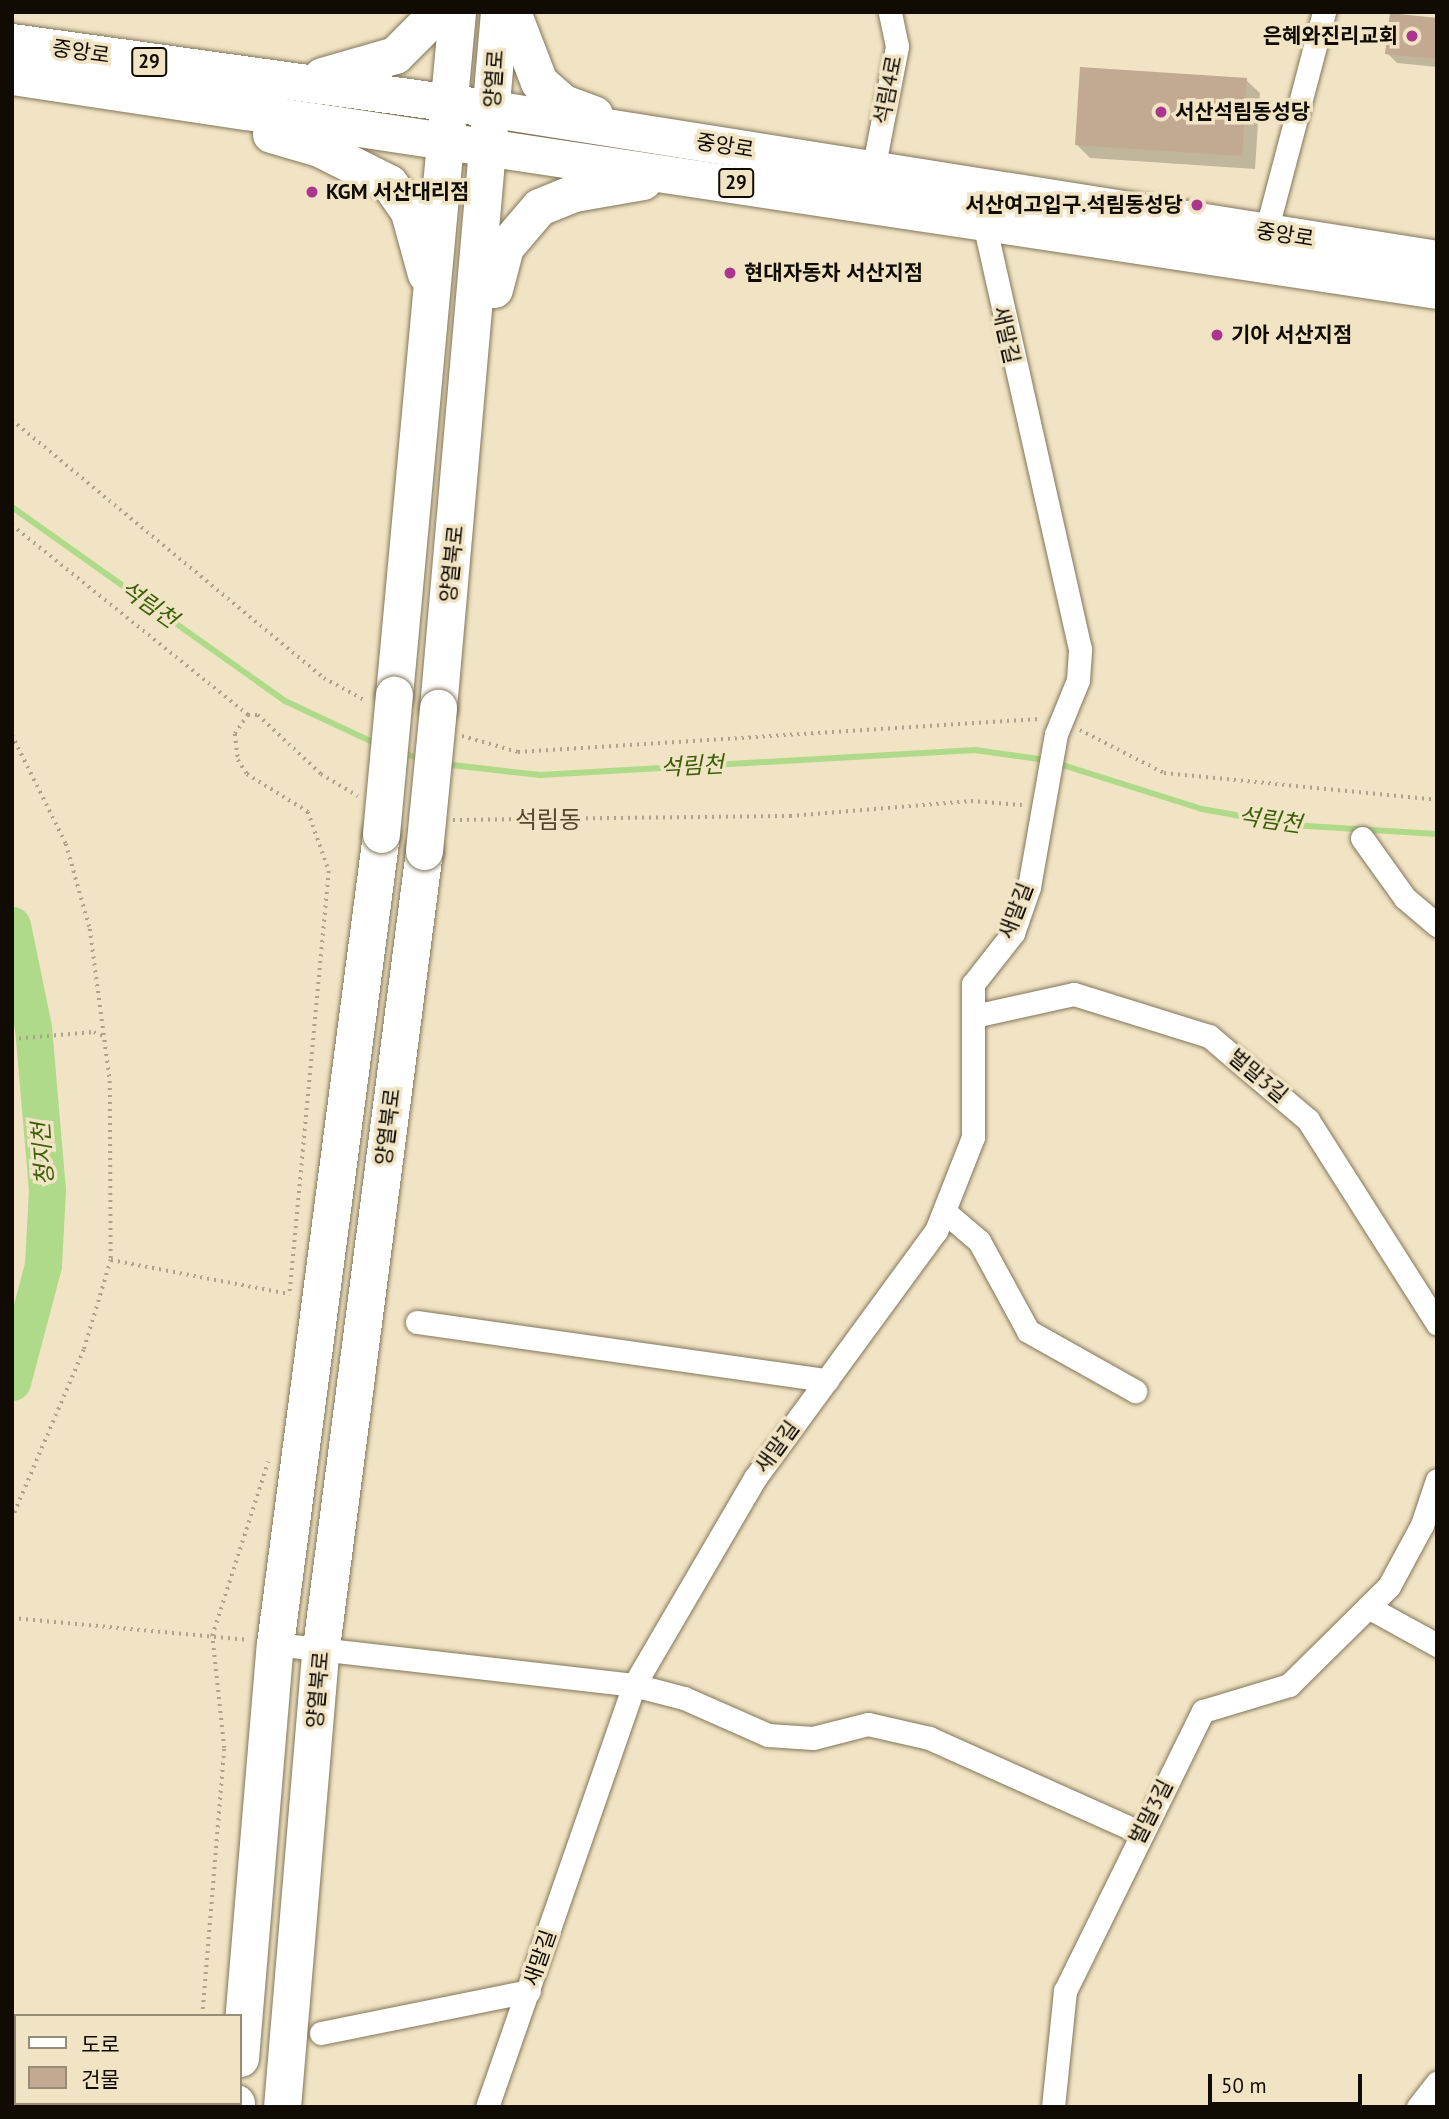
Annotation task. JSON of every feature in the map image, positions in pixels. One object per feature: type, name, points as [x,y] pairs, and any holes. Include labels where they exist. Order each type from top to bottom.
[{"type":"main road","points":[[286,81],[370,67],[417,40],[438,12]]},
{"type":"main road","name":"양열로","points":[[447,140],[457,12]]},
{"type":"main road","name":"양열로","points":[[489,147],[499,12]]},
{"type":"main road","points":[[512,12],[539,82],[563,103],[595,114],[602,126]]},
{"type":"main road","name":"중앙로","points":[[12,43],[492,109],[873,170],[1261,247],[1437,290]]},
{"type":"main road","name":"중앙로","points":[[12,76],[983,219],[1261,247],[1437,259]]},
{"type":"main road","points":[[236,109],[243,129],[319,148],[389,183],[409,212],[432,301]]},
{"type":"main road","points":[[242,2033],[275,1644],[376,818],[383,699],[432,301],[447,140]]},
{"type":"main road","name":"양열북로","points":[[282,2107],[321,1647],[424,851],[447,721],[489,147]]},
{"type":"main road","points":[[477,301],[491,300],[505,247],[538,207],[602,186],[692,176]]},
{"type":"street","name":"석림4로","points":[[873,170],[897,46],[890,12]]},
{"type":"street","points":[[1261,247],[1324,12]]},
{"type":"street","name":"새말길","points":[[487,2107],[634,1685],[755,1478],[945,1212],[973,1137],[973,984],[1013,933],[1029,887],[1041,805],[1060,725],[1078,680],[1079,624],[1030,443],[983,219]]},
{"type":"street","points":[[1362,838],[1405,898],[1437,925]]},
{"type":"street","name":"벌말3길","points":[[974,1016],[1074,994],[1209,1036],[1308,1120],[1437,1323]]},
{"type":"street","points":[[945,1212],[979,1241],[1028,1331],[1135,1391]]},
{"type":"street","points":[[417,1322],[827,1380]]},
{"type":"street","name":"벌말3길","points":[[1053,2107],[1065,1991],[1203,1711],[1289,1685],[1389,1586],[1422,1525],[1437,1480]]},
{"type":"street","points":[[1368,1607],[1437,1645]]},
{"type":"street","points":[[275,1644],[321,1647],[634,1685],[684,1698],[768,1735],[813,1738],[868,1724],[929,1738],[1141,1833]]},
{"type":"street","points":[[321,2034],[529,1992]]},
{"type":"street","points":[[1418,2107],[1437,2083]]},
{"type":"path","points":[[12,420],[324,678],[383,699]]},
{"type":"path","points":[[12,525],[248,715],[258,715],[321,774],[376,818]]},
{"type":"path","points":[[248,715],[235,734],[238,760],[247,774],[308,812],[329,871],[289,1307]]},
{"type":"path","points":[[447,721],[518,752],[1060,725],[1164,773],[1437,800]]},
{"type":"path","points":[[12,735],[66,844],[90,929],[106,1037],[111,1260],[83,1350],[12,1519]]},
{"type":"path","points":[[442,818],[790,816],[971,801],[1041,805]]},
{"type":"path","points":[[12,1039],[94,1032],[106,1037]]},
{"type":"path","points":[[111,1260],[290,1294]]},
{"type":"path","points":[[202,2014],[224,1748],[212,1636],[270,1455]]},
{"type":"path","points":[[12,1618],[275,1644]]},
{"type":"building","name":"은혜와진리교회","points":[[1390,13],[1437,18],[1437,59],[1385,54]]},
{"type":"building","name":"서산석림동성당","points":[[1080,67],[1247,78],[1242,156],[1075,145]]},
{"type":"waterway","name":"석림천","points":[[12,507],[285,701],[379,745]]},
{"type":"waterway","name":"석림천","points":[[443,764],[540,775],[975,750],[1045,760]]},
{"type":"waterway","name":"석림천","points":[[399,752],[422,759]]},
{"type":"waterway","name":"석림천","points":[[1056,763],[1202,809],[1291,825],[1437,834]]},
{"type":"waterway","name":"청지천","points":[[12,925],[33,1027],[47,1189],[43,1265],[12,1382]]},
{"type":"place","name":"은혜와진리교회","points":[[1412,36]]},
{"type":"place","name":"서산석림동성당","points":[[1161,112]]},
{"type":"place","name":"KGM 서산대리점","points":[[312,192]]},
{"type":"place","name":"서산여고입구.석림동성당","points":[[1197,205]]},
{"type":"place","name":"현대자동차 서산지점","points":[[730,273]]},
{"type":"place","name":"기아 서산지점","points":[[1217,335]]},
{"type":"district","name":"석림동","points":[[548,820]]}]
